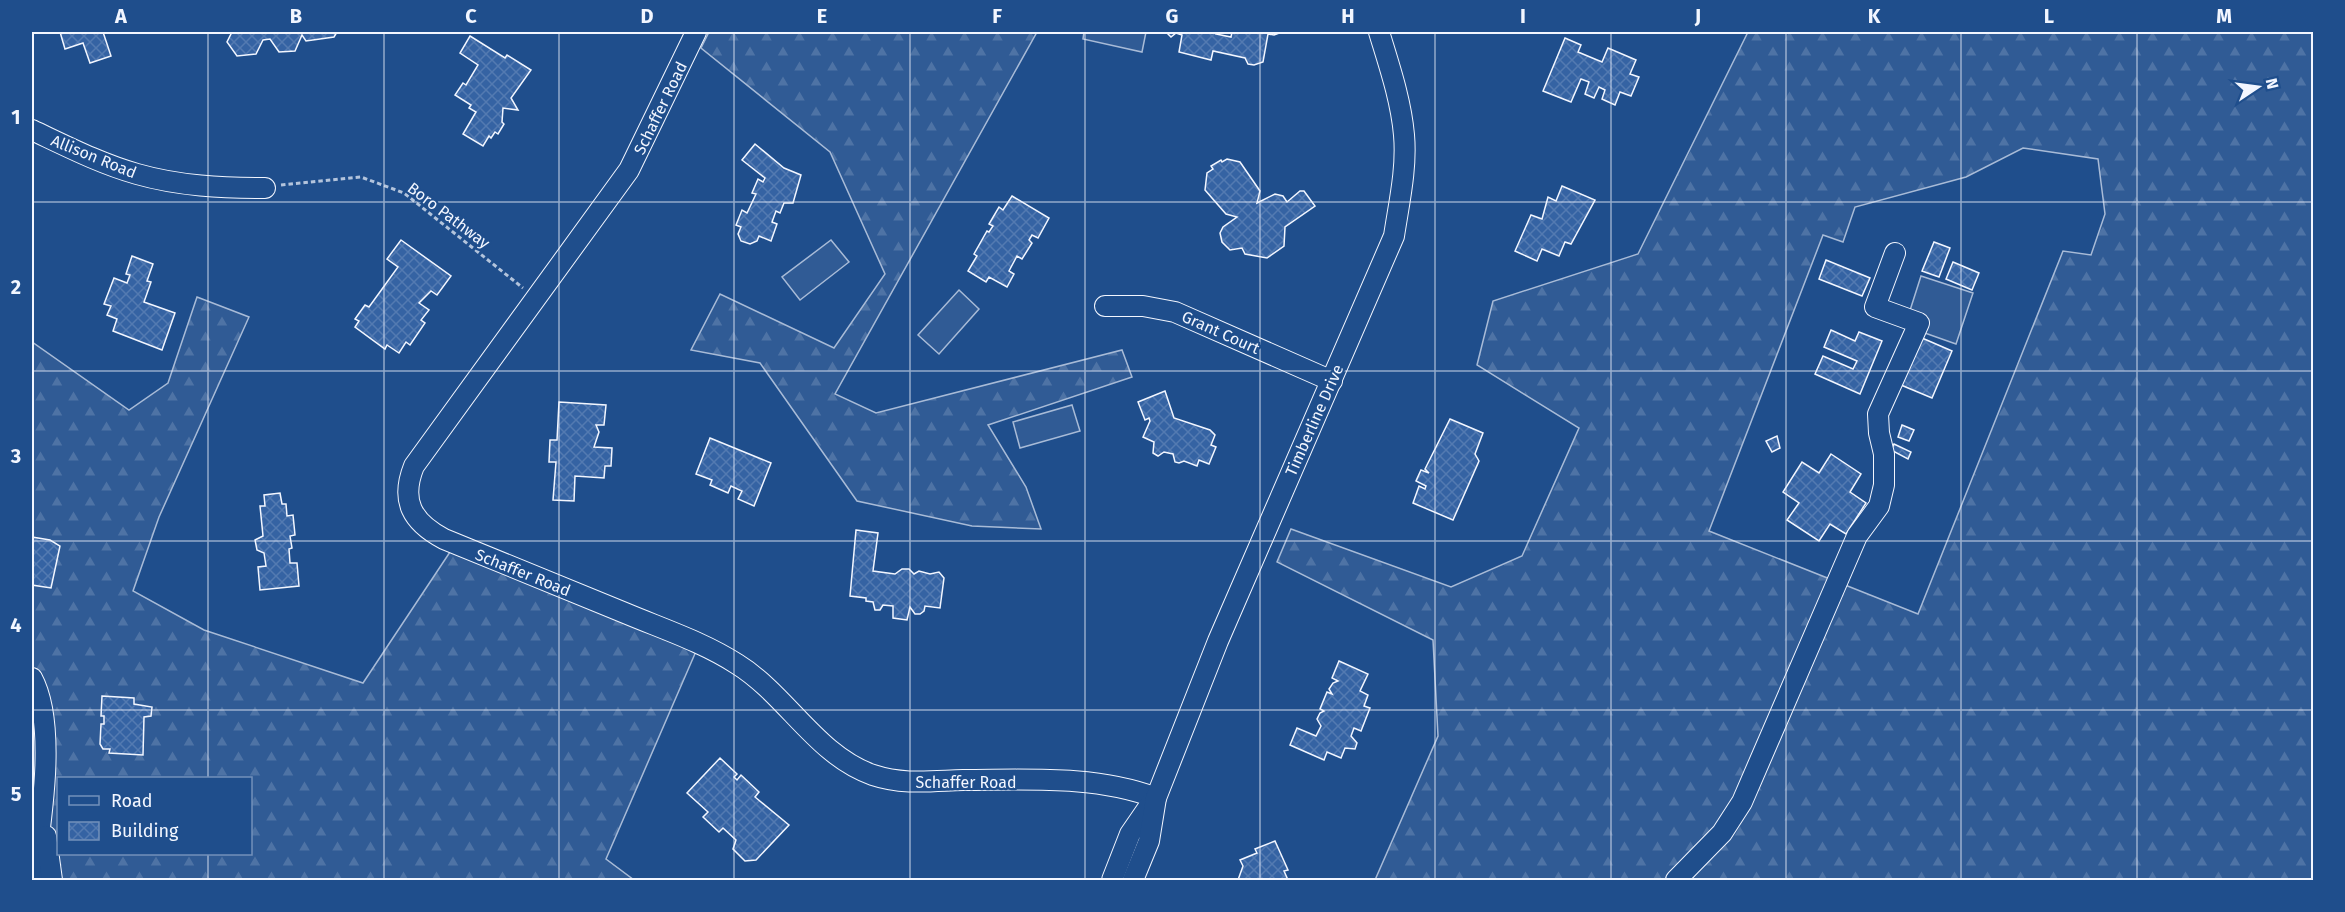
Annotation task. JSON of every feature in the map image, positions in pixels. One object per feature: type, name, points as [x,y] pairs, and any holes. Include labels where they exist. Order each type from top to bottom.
[{"type":"street","name":"Schaffer Road","points":[[696,32],[629,170],[414,466],[406,490],[410,505],[418,520],[431,532],[710,648],[764,683],[830,751],[872,775],[898,781],[926,783],[961,780],[1102,783],[1125,787],[1156,798]]},
{"type":"street","name":"Timberline Drive","points":[[1133,880],[1149,841],[1156,798],[1218,641],[1394,236],[1405,164],[1400,105],[1379,32]]},
{"type":"street","name":"Allison Road","points":[[32,130],[100,162],[137,174],[213,188],[265,188]]},
{"type":"street","points":[[1676,880],[1713,842],[1736,814],[1789,699],[1857,536],[1879,506],[1884,485],[1884,454],[1879,433],[1878,414],[1919,323],[1875,307],[1895,253]]},
{"type":"street","name":"Grant Court","points":[[1105,306],[1143,306],[1175,312],[1332,381]]},
{"type":"street","points":[[32,678],[40,698],[44,722],[42,809],[33,880]]},
{"type":"street","name":"Timberline Drive","points":[[1112,880],[1130,834],[1156,798]]},
{"type":"street","points":[[42,809],[52,880]]},
{"type":"street","points":[[1122,855],[1141,861]]},
{"type":"path","name":"Boro Pathway","points":[[265,188],[361,177],[404,193],[536,299]]},
{"type":"green space","points":[[709,32],[1037,32],[835,394],[876,413],[1122,350],[1132,377],[988,425],[1026,487],[1041,529],[972,526],[857,501],[760,363],[691,350],[720,294],[834,348],[885,274],[830,152],[701,48]]},
{"type":"green space","points":[[1748,32],[2313,32],[2313,880],[1375,880],[1438,736],[1433,640],[1277,562],[1291,529],[1451,587],[1522,556],[1579,428],[1477,365],[1493,301],[1638,254]],"holes":[[[2023,148],[2098,159],[2105,214],[2091,255],[2063,251],[1918,614],[1709,531],[1823,235],[1843,242],[1855,207],[1966,177]]]},
{"type":"green space","points":[[197,297],[249,317],[159,517],[133,591],[204,630],[363,683],[450,552],[697,649],[606,859],[634,880],[32,880],[32,342],[129,410],[168,383]]},
{"type":"shaded area","points":[[1084,32],[1146,32],[1142,52],[1083,39]]},
{"type":"shaded area","points":[[831,240],[849,262],[800,300],[782,277]]},
{"type":"shaded area","points":[[1921,276],[1973,293],[1956,344],[1905,326]]},
{"type":"shaded area","points":[[959,290],[979,309],[939,354],[918,335]]},
{"type":"shaded area","points":[[1072,405],[1080,431],[1020,448],[1013,422]]},
{"type":"building","points":[[60,32],[103,32],[111,56],[90,63],[83,43],[65,49]]},
{"type":"building","points":[[232,32],[337,32],[334,37],[306,41],[302,35],[295,51],[279,52],[270,39],[263,40],[256,54],[237,56],[227,42]]},
{"type":"building","points":[[1166,32],[1217,32],[1216,34],[1231,37],[1232,32],[1282,32],[1274,35],[1268,34],[1263,62],[1254,65],[1248,64],[1245,58],[1213,51],[1211,60],[1179,52],[1182,35],[1176,33],[1171,37]]},
{"type":"building","points":[[470,36],[505,58],[507,55],[531,70],[511,98],[518,110],[503,108],[502,122],[504,124],[498,134],[495,132],[491,138],[489,136],[483,146],[463,134],[476,112],[469,108],[471,105],[455,95],[463,83],[466,85],[478,65],[460,53]]},
{"type":"building","points":[[1565,38],[1581,45],[1578,52],[1602,62],[1608,48],[1636,60],[1630,74],[1639,77],[1631,96],[1620,92],[1615,105],[1602,99],[1605,90],[1599,87],[1594,98],[1585,94],[1589,82],[1581,79],[1571,102],[1543,91]]},
{"type":"building","points":[[755,144],[784,168],[801,175],[793,203],[784,203],[780,213],[776,211],[772,222],[777,224],[771,241],[759,236],[757,241],[750,244],[741,241],[738,234],[741,227],[736,225],[742,210],[747,213],[756,194],[752,193],[758,179],[763,182],[765,178],[742,160]]},
{"type":"building","points":[[1227,159],[1240,162],[1260,191],[1257,203],[1275,194],[1283,196],[1287,202],[1300,191],[1304,191],[1315,206],[1285,227],[1284,246],[1267,258],[1245,254],[1242,248],[1230,250],[1222,242],[1220,233],[1223,227],[1237,217],[1226,214],[1205,190],[1207,173],[1213,169],[1211,166]]},
{"type":"building","points":[[1562,186],[1595,200],[1571,244],[1565,242],[1559,256],[1542,249],[1537,261],[1515,251],[1531,215],[1542,219],[1548,197],[1556,201]]},
{"type":"building","points":[[1012,196],[1049,218],[1038,238],[1032,235],[1029,240],[1032,243],[1022,259],[1017,256],[1009,271],[1014,274],[1007,287],[989,277],[986,282],[968,271],[977,256],[974,254],[987,231],[989,232],[993,226],[989,224],[999,207],[1003,210]]},
{"type":"building","points":[[401,240],[451,276],[437,295],[431,291],[419,303],[429,310],[421,320],[425,323],[410,345],[406,342],[399,353],[387,345],[385,349],[355,327],[359,321],[355,319],[365,305],[369,307],[398,267],[387,259]]},
{"type":"building","points":[[1934,242],[1950,248],[1939,277],[1922,271]]},
{"type":"building","points":[[132,256],[153,264],[147,281],[151,282],[144,302],[175,313],[162,350],[113,331],[117,319],[107,315],[111,306],[104,304],[114,278],[127,283],[130,275],[126,274]]},
{"type":"building","points":[[1826,260],[1870,278],[1862,296],[1819,279]]},
{"type":"building","points":[[1953,262],[1979,273],[1972,290],[1946,279]]},
{"type":"building","points":[[1831,330],[1855,341],[1859,332],[1882,341],[1860,394],[1815,374],[1823,356],[1853,369],[1857,361],[1824,347]]},
{"type":"building","points":[[1922,338],[1952,351],[1932,398],[1901,385]]},
{"type":"building","points":[[1165,391],[1174,418],[1210,430],[1215,435],[1211,445],[1216,447],[1209,464],[1199,460],[1197,466],[1184,461],[1175,462],[1173,454],[1164,452],[1158,456],[1153,453],[1154,442],[1143,437],[1150,421],[1149,418],[1145,420],[1138,402]]},
{"type":"building","points":[[559,402],[606,405],[604,425],[596,425],[599,432],[594,447],[612,448],[611,466],[605,466],[604,478],[575,476],[574,501],[553,500],[556,462],[549,462],[550,440],[557,440]]},
{"type":"building","points":[[1450,419],[1483,433],[1475,454],[1479,461],[1453,520],[1413,503],[1419,486],[1425,489],[1426,486],[1416,481],[1421,470],[1429,473],[1425,469]]},
{"type":"building","points":[[1902,425],[1914,430],[1909,441],[1898,437]]},
{"type":"building","points":[[1777,436],[1780,448],[1772,452],[1766,441]]},
{"type":"building","points":[[710,438],[771,463],[754,506],[738,499],[742,491],[731,486],[728,493],[710,485],[712,480],[696,474]]},
{"type":"building","points":[[1894,444],[1911,452],[1908,459],[1891,450]]},
{"type":"building","points":[[1831,454],[1861,474],[1850,492],[1866,503],[1846,534],[1830,524],[1819,541],[1787,520],[1799,503],[1783,492],[1802,462],[1819,473]]},
{"type":"building","points":[[280,493],[282,504],[286,504],[287,516],[293,515],[295,535],[290,536],[292,548],[289,549],[290,563],[297,563],[299,586],[260,590],[258,567],[266,566],[264,553],[257,550],[255,540],[263,536],[260,506],[265,506],[264,495]]},
{"type":"building","points":[[856,530],[878,533],[873,571],[895,574],[902,569],[909,569],[914,574],[919,571],[930,574],[939,572],[944,578],[940,608],[925,606],[924,611],[915,614],[910,607],[907,620],[893,618],[893,606],[883,605],[880,610],[875,610],[873,602],[866,601],[866,598],[850,596]]},
{"type":"building","points":[[32,537],[50,540],[60,546],[51,588],[32,585]]},
{"type":"building","points":[[1339,661],[1368,674],[1360,691],[1368,695],[1364,706],[1370,708],[1361,731],[1354,728],[1351,736],[1357,743],[1355,749],[1345,748],[1341,758],[1327,752],[1324,760],[1290,745],[1297,728],[1316,736],[1321,726],[1317,719],[1324,711],[1320,709],[1327,692],[1332,694],[1329,689],[1333,683],[1338,681],[1332,678]]},
{"type":"building","points":[[102,696],[134,698],[134,704],[152,707],[151,716],[144,717],[143,755],[109,753],[110,749],[103,749],[100,744],[101,724],[104,724],[104,716],[101,716]]},
{"type":"building","points":[[720,758],[737,774],[734,777],[737,780],[741,775],[759,792],[755,797],[789,825],[756,860],[745,861],[733,849],[736,840],[723,828],[719,832],[703,817],[708,812],[687,793]]},
{"type":"building","points":[[1275,841],[1288,870],[1284,871],[1288,880],[1238,880],[1243,866],[1240,860],[1257,853],[1255,849]]}]
